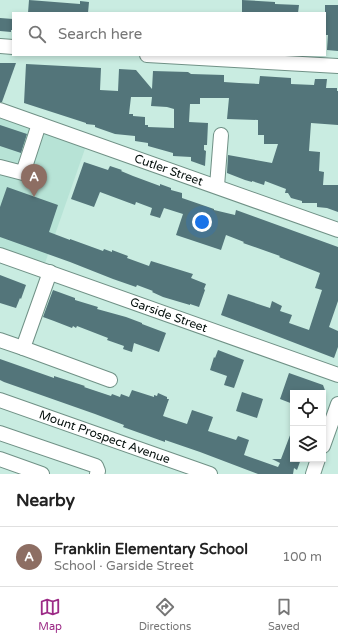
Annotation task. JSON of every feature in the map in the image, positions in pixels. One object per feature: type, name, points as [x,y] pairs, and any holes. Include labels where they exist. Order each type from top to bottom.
[{"type":"street","points":[[0,46],[12,47]]},
{"type":"street","points":[[164,56],[338,66]]},
{"type":"street","name":"Cutler Street","points":[[0,110],[338,230]]},
{"type":"street","points":[[0,167],[23,173],[39,124]]},
{"type":"street","points":[[217,186],[221,135]]},
{"type":"street","name":"Garside Street","points":[[0,255],[338,375]]},
{"type":"street","points":[[23,348],[50,272]]},
{"type":"street","points":[[0,340],[110,380]]},
{"type":"street","name":"Mount Prospect Avenue","points":[[0,400],[210,474]]},
{"type":"street","points":[[326,438],[338,404]]},
{"type":"street","points":[[1,435],[96,466],[98,471],[97,474]]},
{"type":"street","points":[[0,459],[22,470],[42,474]]},
{"type":"street","points":[[313,474],[317,462]]},
{"type":"shaded area","points":[[0,113],[87,143],[44,266],[0,252]]},
{"type":"building","points":[[29,0],[80,4],[80,1],[89,2],[88,12],[28,12]]},
{"type":"building","points":[[242,0],[299,5],[298,12],[242,12]]},
{"type":"building","points":[[325,5],[338,5],[338,51],[327,50],[328,35],[326,35]]},
{"type":"building","points":[[0,18],[12,19],[11,32],[0,31]]},
{"type":"building","points":[[0,63],[16,63],[2,102],[0,102]]},
{"type":"building","points":[[26,64],[101,68],[100,90],[118,91],[119,69],[136,70],[152,89],[153,71],[224,75],[224,82],[259,84],[260,76],[291,78],[291,84],[314,85],[315,79],[327,79],[326,88],[337,88],[338,91],[338,125],[311,123],[309,151],[320,152],[319,171],[324,172],[323,185],[338,185],[338,212],[327,208],[317,207],[317,203],[302,203],[302,201],[291,198],[288,193],[285,193],[286,189],[265,181],[264,185],[227,173],[228,155],[272,163],[278,144],[264,144],[264,135],[258,135],[258,120],[227,119],[229,98],[200,98],[200,104],[190,104],[189,122],[208,123],[207,145],[204,145],[204,150],[206,151],[205,166],[191,161],[191,157],[173,156],[173,153],[148,146],[148,143],[135,141],[135,136],[115,134],[95,127],[95,125],[86,124],[24,103]],"holes":[[[131,97],[152,97],[151,106],[174,109],[174,128],[148,127],[148,125],[145,125],[145,117],[133,116],[133,114],[129,114]]]},
{"type":"building","points":[[0,125],[27,134],[21,153],[0,146]]},
{"type":"building","points":[[84,162],[108,170],[110,166],[122,170],[121,171],[160,186],[160,184],[171,188],[171,190],[182,193],[182,198],[214,210],[235,215],[236,210],[338,247],[338,301],[329,327],[338,331],[338,347],[334,358],[221,315],[228,294],[270,308],[272,301],[282,306],[280,311],[292,315],[289,323],[309,330],[322,290],[315,288],[320,273],[226,235],[221,250],[176,235],[183,214],[164,208],[160,218],[150,215],[152,208],[136,202],[135,205],[100,192],[94,207],[71,199]]},
{"type":"building","points":[[7,187],[58,205],[49,232],[103,251],[104,249],[112,252],[112,250],[128,256],[127,258],[149,266],[151,261],[193,274],[191,278],[206,284],[199,307],[163,297],[152,292],[153,291],[137,285],[136,287],[113,279],[0,237],[0,207]]},
{"type":"building","points":[[0,275],[26,285],[16,308],[0,303]]},
{"type":"building","points":[[53,290],[75,298],[75,300],[98,307],[97,309],[126,317],[166,333],[159,352],[134,343],[132,352],[123,349],[124,346],[107,340],[108,338],[77,326],[76,328],[73,326],[72,328],[43,317]]},
{"type":"building","points":[[218,350],[244,360],[234,388],[224,385],[227,376],[210,370]]},
{"type":"building","points":[[0,359],[54,378],[54,376],[85,386],[84,387],[111,396],[112,394],[120,397],[121,394],[129,397],[132,390],[154,397],[154,395],[157,396],[158,393],[169,399],[163,416],[187,424],[192,410],[213,417],[208,431],[236,440],[238,436],[249,440],[244,455],[278,467],[280,463],[272,459],[281,459],[290,435],[290,462],[300,462],[297,470],[294,468],[293,474],[258,474],[200,452],[165,440],[165,442],[123,427],[124,425],[0,380]]},
{"type":"building","points":[[289,373],[323,385],[325,390],[290,390],[290,403],[280,399]]},
{"type":"building","points":[[242,392],[263,399],[257,418],[236,411]]},
{"type":"place","name":"Franklin Elementary School","points":[[34,197]]}]
